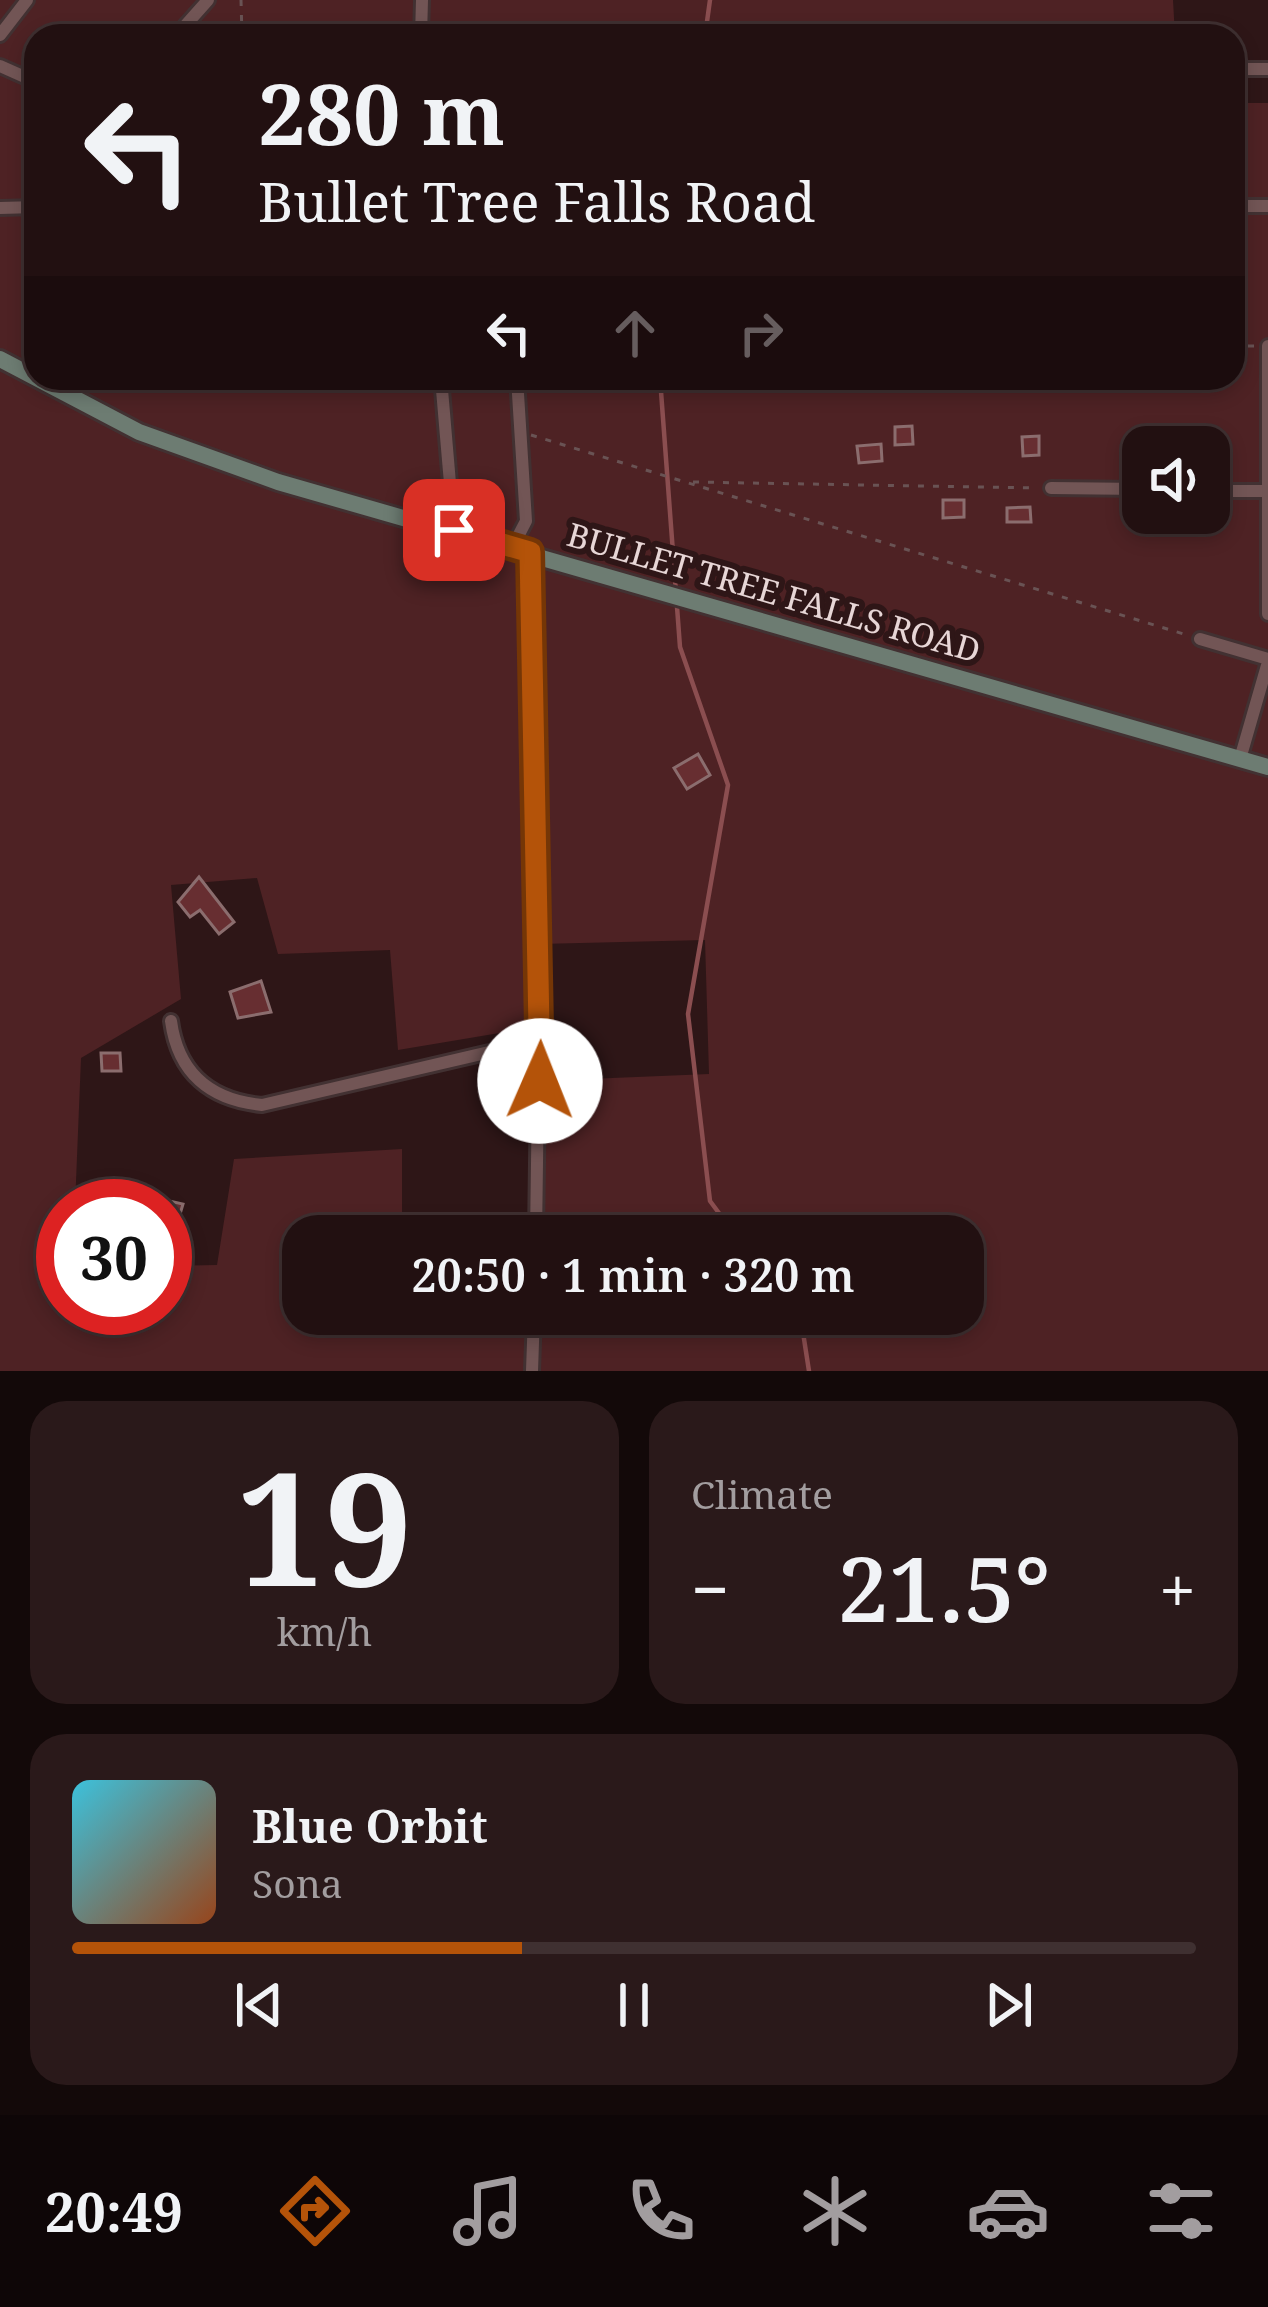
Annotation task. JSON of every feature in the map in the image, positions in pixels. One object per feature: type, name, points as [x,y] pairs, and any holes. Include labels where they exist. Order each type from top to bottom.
[{"type":"main road","name":"BULLET TREE FALLS ROAD","points":[[59,390],[139,432],[278,482],[1268,767]]},
{"type":"street","points":[[0,35],[28,0]]},
{"type":"street","points":[[187,24],[208,0]]},
{"type":"street","points":[[1266,346],[1268,614]]},
{"type":"street","points":[[441,390],[454,530]]},
{"type":"street","points":[[518,390],[541,1040],[537,1215]]},
{"type":"street","points":[[1051,488],[1122,489]]},
{"type":"street","points":[[1230,490],[1266,491]]},
{"type":"street","points":[[1200,639],[1268,661],[1240,759]]},
{"type":"street","points":[[171,1021],[182,1065],[198,1082],[237,1103],[262,1105],[541,1040]]},
{"type":"street","points":[[532,1371],[533,1335]]},
{"type":"path","points":[[521,432],[1200,639]]},
{"type":"path","points":[[683,482],[1051,488]]},
{"type":"shaded area","points":[[0,0],[1173,0],[1174,24],[24,24],[24,390],[1245,390],[1245,103],[1268,103],[1268,1371],[0,1371]],"holes":[[[257,878],[278,954],[390,950],[398,1050],[541,1026],[539,944],[705,940],[709,1074],[540,1081],[537,1215],[984,1215],[984,1335],[282,1335],[282,1215],[402,1215],[402,1149],[234,1159],[217,1265],[192,1265],[192,1335],[36,1335],[36,1179],[76,1179],[81,1058],[181,999],[171,885]]]},
{"type":"building","points":[[912,426],[913,444],[895,445],[895,427]]},
{"type":"building","points":[[1039,436],[1039,455],[1023,456],[1022,437]]},
{"type":"building","points":[[881,444],[882,461],[859,463],[857,446]]},
{"type":"building","points":[[943,500],[964,500],[964,517],[943,518]]},
{"type":"building","points":[[1030,507],[1031,522],[1007,522],[1007,508]]},
{"type":"building","points":[[698,754],[710,775],[687,789],[674,768]]},
{"type":"building","points":[[199,877],[234,922],[219,934],[200,910],[190,917],[178,902]]},
{"type":"building","points":[[261,981],[271,1012],[238,1018],[230,992]]},
{"type":"building","points":[[101,1053],[120,1053],[121,1071],[102,1071]]},
{"type":"waterway","points":[[707,24],[710,0]]},
{"type":"waterway","points":[[661,390],[680,647],[728,785],[688,1014],[710,1201],[720,1215]]},
{"type":"waterway","points":[[803,1335],[809,1371]]},
{"type":"route","points":[[454,530],[530,552],[540,1081]]}]
